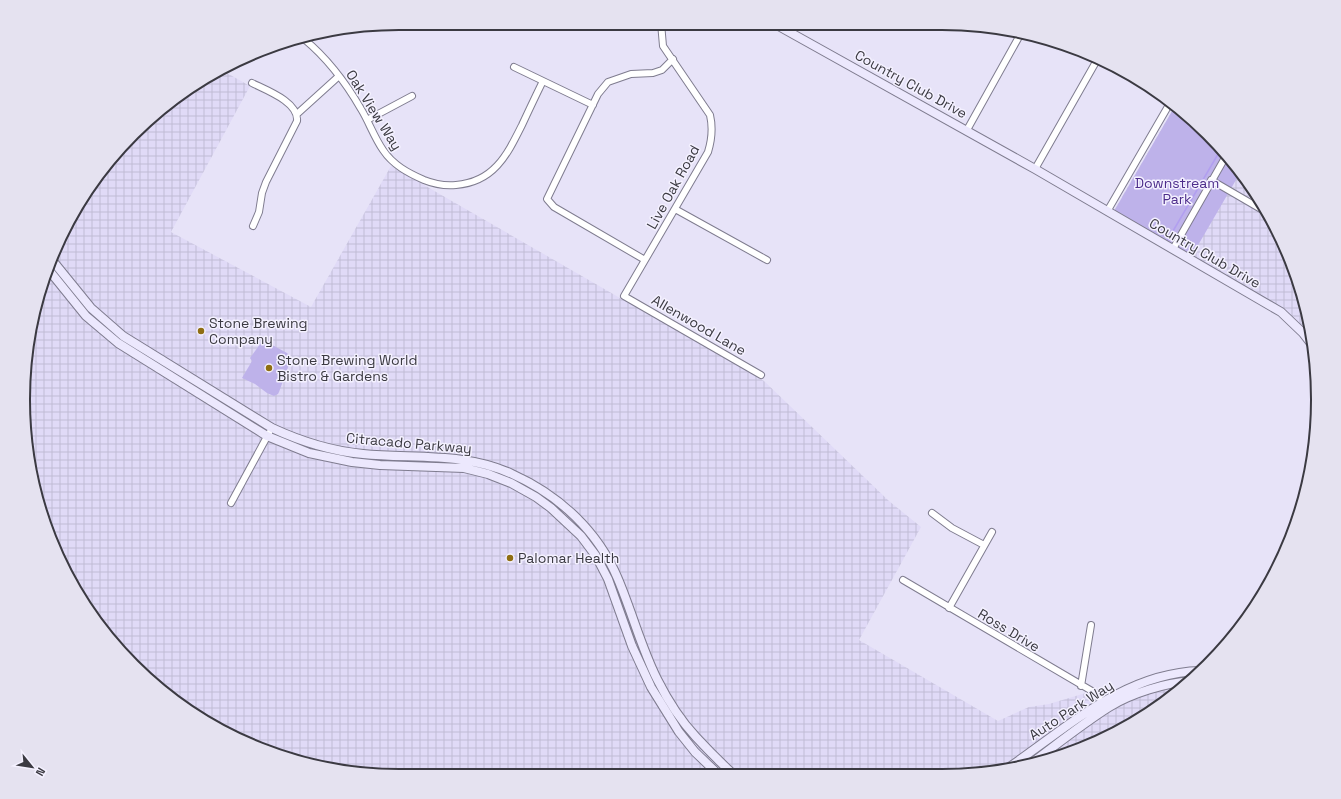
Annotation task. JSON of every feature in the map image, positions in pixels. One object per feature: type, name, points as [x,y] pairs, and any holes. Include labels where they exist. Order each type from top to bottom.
[{"type":"main road","name":"Country Club Drive","points":[[786,30],[1108,210],[1281,312],[1305,335]]},
{"type":"main road","name":"Citracado Parkway","points":[[56,265],[91,308],[123,336],[284,434],[351,453],[452,458],[478,462],[511,473],[526,480],[553,497],[585,527],[598,543],[612,565],[647,657],[672,705],[695,736],[728,769]]},
{"type":"main road","name":"Citracado Parkway","points":[[52,274],[80,309],[102,331],[118,344],[267,436],[310,453],[352,462],[464,468],[488,474],[536,496],[581,536],[596,556],[608,579],[632,646],[651,687],[679,732],[695,752],[713,769]]},
{"type":"main road","name":"Auto Park Way","points":[[1018,761],[1102,702],[1126,689],[1144,682],[1190,672]]},
{"type":"main road","name":"Auto Park Way","points":[[1044,754],[1110,706],[1150,689],[1179,682]]},
{"type":"street","name":"Live Oak Road","points":[[624,296],[708,152],[711,142],[712,129],[710,115],[663,46],[662,30]]},
{"type":"street","points":[[967,130],[1018,38]]},
{"type":"street","name":"Oak View Way","points":[[307,42],[339,76],[362,110],[383,150],[392,161],[406,172],[429,182],[446,186],[479,180],[500,163],[509,152],[543,81]]},
{"type":"street","points":[[645,260],[554,207],[548,199],[598,94],[608,82],[631,74],[653,73],[662,70],[673,59]]},
{"type":"street","points":[[1035,168],[1095,63]]},
{"type":"street","points":[[514,67],[593,105]]},
{"type":"street","points":[[297,114],[339,76]]},
{"type":"street","points":[[252,83],[291,105],[297,114],[297,121],[266,182],[262,193],[259,212],[253,226]]},
{"type":"street","points":[[367,120],[412,96]]},
{"type":"street","points":[[1108,210],[1167,107]]},
{"type":"street","points":[[1173,249],[1223,161]]},
{"type":"street","points":[[1212,180],[1256,206]]},
{"type":"street","points":[[675,209],[767,260]]},
{"type":"street","name":"Allenwood Lane","points":[[624,296],[762,375]]},
{"type":"street","points":[[231,503],[272,428]]},
{"type":"street","points":[[932,513],[952,528],[984,545]]},
{"type":"street","points":[[949,608],[992,532]]},
{"type":"street","name":"Ross Drive","points":[[903,580],[1096,694],[1102,702]]},
{"type":"street","points":[[1081,686],[1091,625]]},
{"type":"shaded area","points":[[227,73],[250,86],[171,232],[311,307],[391,166],[764,381],[889,501],[921,527],[859,640],[998,721],[1029,707],[1049,704],[1099,689],[1108,704],[1128,694],[1159,682],[1183,679],[1147,707],[1105,731],[1083,741],[1014,762],[966,768],[400,769],[351,766],[327,762],[258,741],[236,731],[194,707],[175,693],[138,661],[106,624],[92,605],[68,563],[58,541],[37,472],[33,448],[30,400],[33,351],[37,327],[58,258],[68,236],[92,194],[106,175],[138,138],[175,106],[194,92]]},
{"type":"shaded area","points":[[1172,111],[1203,138],[1235,175],[1249,194],[1273,236],[1283,258],[1298,304],[1306,336],[1296,325],[1112,214]]},
{"type":"green space","name":"Downstream Park","points":[[1172,111],[1203,138],[1237,178],[1190,259],[1113,213]]},
{"type":"green space","points":[[263,340],[287,353],[291,359],[279,392],[274,396],[242,378],[252,361],[250,358]]},
{"type":"waterway","points":[[1166,243],[1218,155]]},
{"type":"place","name":"Stone Brewing Company","points":[[201,331]]},
{"type":"place","name":"Stone Brewing World Bistro & Gardens","points":[[269,368]]},
{"type":"place","name":"Palomar Health","points":[[510,558]]}]
